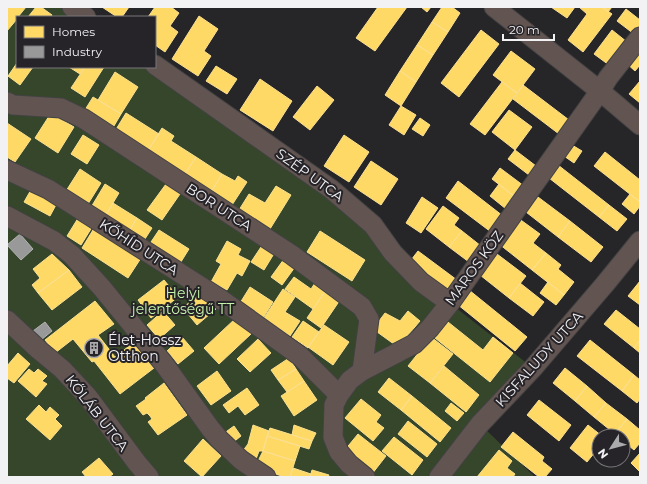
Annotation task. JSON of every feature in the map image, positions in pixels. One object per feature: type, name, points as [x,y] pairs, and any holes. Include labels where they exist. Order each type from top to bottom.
[{"type":"street","points":[[72,7],[85,16]]},
{"type":"street","points":[[494,7],[600,91],[640,125]]},
{"type":"street","name":"MAROS KÖZ","points":[[365,477],[349,464],[338,452],[333,437],[334,405],[339,395],[350,380],[362,371],[414,344],[430,328],[450,303],[608,78],[640,37]]},
{"type":"street","name":"SZÉP UTCA","points":[[156,66],[331,188],[373,225],[393,253],[421,282],[450,303]]},
{"type":"street","name":"BOR UTCA","points":[[7,102],[12,105],[61,108],[84,119],[292,255],[350,297],[362,307],[369,319],[362,371]]},
{"type":"street","name":"KŐHÍD UTCA","points":[[7,170],[48,189],[219,298],[300,356],[339,395]]},
{"type":"street","points":[[7,216],[54,241],[72,255],[102,288],[164,364],[219,439],[230,451],[266,477]]},
{"type":"street","name":"KISFALUDY UTCA","points":[[439,477],[480,424],[533,368],[606,284],[640,241]]},
{"type":"street","name":"KŐLÁB UTCA","points":[[7,320],[62,369],[88,397],[149,477]]},
{"type":"green space","name":"Helyi jelentőségű TT","points":[[7,7],[72,7],[85,16],[16,16],[16,68],[156,68],[331,189],[442,297],[533,368],[480,424],[535,477],[7,477]]},
{"type":"building: Homes","points":[[7,7],[26,7],[19,16],[16,16],[16,20],[7,31]]},
{"type":"building: Homes","points":[[36,7],[41,7],[52,15],[52,16],[29,16]]},
{"type":"building: Homes","points":[[102,7],[129,7],[123,16],[116,16]]},
{"type":"building: Homes","points":[[155,7],[171,7],[179,13],[170,26],[178,32],[165,52],[156,46],[156,16],[149,16]]},
{"type":"building: Homes","points":[[378,7],[407,7],[375,51],[356,38]]},
{"type":"building: Homes","points":[[421,7],[431,7],[427,12]]},
{"type":"building: Homes","points":[[442,7],[452,7],[460,13],[448,32],[432,22]]},
{"type":"building: Homes","points":[[551,7],[575,7],[567,18]]},
{"type":"building: Homes","points":[[579,7],[602,7],[612,14],[583,52],[568,40],[587,14]]},
{"type":"building: Homes","points":[[602,7],[612,7],[608,12]]},
{"type":"building: Homes","points":[[626,9],[640,20],[640,25],[634,34],[617,21]]},
{"type":"building: Homes","points":[[199,16],[218,29],[204,51],[211,56],[198,76],[172,59]]},
{"type":"building: Homes","points":[[432,22],[448,32],[433,55],[417,45]]},
{"type":"building: Homes","points":[[481,30],[499,44],[459,97],[441,83]]},
{"type":"building: Homes","points":[[612,30],[627,42],[609,65],[594,54]]},
{"type":"building: Homes","points":[[417,45],[433,55],[416,82],[400,71]]},
{"type":"building: Homes","points":[[640,46],[640,65],[635,71],[625,62]]},
{"type":"building: Homes","points":[[511,51],[535,69],[517,93],[493,75]]},
{"type":"building: Homes","points":[[16,64],[16,68],[32,68],[20,85],[8,76]]},
{"type":"building: Homes","points":[[216,66],[237,79],[227,94],[206,81]]},
{"type":"building: Homes","points":[[71,68],[84,68],[80,74]]},
{"type":"building: Homes","points":[[84,68],[103,68],[85,97],[71,88]]},
{"type":"building: Homes","points":[[400,71],[416,82],[401,106],[385,95]]},
{"type":"building: Homes","points":[[115,72],[138,87],[121,114],[98,100]]},
{"type":"building: Homes","points":[[260,79],[292,101],[273,131],[240,110]]},
{"type":"building: Homes","points":[[640,81],[640,103],[629,94]]},
{"type":"building: Homes","points":[[502,82],[517,93],[485,135],[470,124]]},
{"type":"building: Homes","points":[[523,85],[569,120],[559,134],[513,99]]},
{"type":"building: Homes","points":[[317,86],[334,100],[310,130],[293,117]]},
{"type":"building: Homes","points":[[93,97],[121,114],[111,131],[83,113]]},
{"type":"building: Homes","points":[[401,106],[416,115],[404,135],[389,125]]},
{"type":"building: Homes","points":[[509,110],[532,127],[515,150],[492,132]]},
{"type":"building: Homes","points":[[51,113],[74,127],[58,153],[35,138]]},
{"type":"building: Homes","points":[[126,113],[159,134],[147,152],[115,131]]},
{"type":"building: Homes","points":[[420,118],[430,125],[423,136],[412,129]]},
{"type":"building: Homes","points":[[7,123],[31,139],[15,162],[7,157]]},
{"type":"building: Homes","points":[[162,128],[174,136],[171,141],[196,157],[184,175],[147,152]]},
{"type":"building: Homes","points":[[83,135],[99,145],[87,164],[71,154]]},
{"type":"building: Homes","points":[[344,135],[369,152],[349,182],[324,166]]},
{"type":"building: Homes","points":[[572,145],[582,151],[574,163],[564,156]]},
{"type":"building: Homes","points":[[515,150],[536,166],[529,175],[508,159]]},
{"type":"building: Homes","points":[[605,152],[640,180],[640,202],[594,166]]},
{"type":"building: Homes","points":[[196,157],[222,174],[211,192],[184,175]]},
{"type":"building: Homes","points":[[371,161],[398,179],[381,205],[354,187]]},
{"type":"building: Homes","points":[[558,165],[609,205],[599,217],[549,178]]},
{"type":"building: Homes","points":[[500,168],[524,186],[515,197],[492,179]]},
{"type":"building: Homes","points":[[80,169],[101,183],[88,204],[66,191]]},
{"type":"building: Homes","points":[[222,174],[235,181],[238,176],[247,182],[232,205],[211,192]]},
{"type":"building: Homes","points":[[458,181],[503,216],[491,232],[446,198]]},
{"type":"building: Homes","points":[[105,184],[119,193],[104,218],[90,209]]},
{"type":"building: Homes","points":[[166,184],[180,194],[162,220],[147,210]]},
{"type":"building: Homes","points":[[499,184],[515,197],[506,209],[490,196]]},
{"type":"building: Homes","points":[[276,186],[291,195],[270,229],[239,210],[249,194],[265,203]]},
{"type":"building: Homes","points":[[32,188],[57,203],[50,216],[24,202]]},
{"type":"building: Homes","points":[[630,194],[640,202],[640,206],[634,214],[622,204]]},
{"type":"building: Homes","points":[[422,197],[438,208],[421,233],[406,223]]},
{"type":"building: Homes","points":[[538,197],[570,221],[558,237],[526,212]]},
{"type":"building: Homes","points":[[113,203],[137,218],[128,233],[104,218]]},
{"type":"building: Homes","points":[[609,205],[627,219],[617,231],[599,217]]},
{"type":"building: Homes","points":[[443,206],[459,218],[454,225],[462,231],[449,247],[426,229]]},
{"type":"building: Homes","points":[[80,215],[94,224],[81,245],[67,236]]},
{"type":"building: Homes","points":[[137,218],[152,228],[143,242],[128,233]]},
{"type":"building: Homes","points":[[518,218],[540,234],[533,243],[546,253],[532,270],[499,244]]},
{"type":"building: Homes","points":[[570,221],[603,247],[591,262],[558,237]]},
{"type":"building: Homes","points":[[96,225],[143,255],[128,278],[82,248]]},
{"type":"building: Homes","points":[[159,230],[189,249],[179,265],[149,245]]},
{"type":"building: Homes","points":[[320,231],[365,260],[352,281],[307,252]]},
{"type":"building: Homes","points":[[462,231],[481,246],[469,262],[449,247]]},
{"type":"building: Homes","points":[[227,241],[241,249],[238,255],[250,261],[242,276],[237,273],[227,290],[211,282],[221,264],[216,261]]},
{"type":"building: Homes","points":[[263,244],[275,252],[264,270],[251,262]]},
{"type":"building: Homes","points":[[418,251],[457,280],[446,293],[408,264]]},
{"type":"building: Homes","points":[[546,253],[561,265],[558,269],[574,282],[564,295],[532,270]]},
{"type":"building: Homes","points":[[52,254],[69,270],[38,293],[32,285],[40,278],[33,269]]},
{"type":"building: Homes","points":[[497,254],[526,276],[509,298],[480,275]]},
{"type":"building: Homes","points":[[284,259],[295,267],[282,285],[271,277]]},
{"type":"building: Homes","points":[[69,270],[82,287],[52,310],[38,293]]},
{"type":"building: Homes","points":[[294,277],[311,289],[315,283],[326,290],[313,309],[285,289]]},
{"type":"building: Homes","points":[[164,280],[178,297],[151,318],[138,300]]},
{"type":"building: Homes","points":[[640,281],[640,305],[628,296]]},
{"type":"building: Homes","points":[[548,282],[564,295],[556,305],[540,293]]},
{"type":"building: Homes","points":[[520,283],[544,302],[533,316],[509,298]]},
{"type":"building: Homes","points":[[250,287],[273,302],[263,318],[240,303]]},
{"type":"building: Homes","points":[[283,289],[295,297],[285,312],[300,321],[290,336],[264,318]]},
{"type":"building: Homes","points":[[326,290],[340,300],[321,328],[307,318]]},
{"type":"building: Homes","points":[[469,290],[527,337],[515,351],[457,304]]},
{"type":"building: Homes","points":[[202,291],[217,308],[197,325],[183,308]]},
{"type":"building: Homes","name":"Élet-Hossz Otthon","points":[[95,301],[114,324],[98,335],[115,357],[133,343],[154,368],[120,394],[94,361],[92,362],[73,339],[55,353],[45,340]]},
{"type":"building: Homes","points":[[616,310],[640,329],[640,340],[634,348],[604,324]]},
{"type":"building: Homes","points":[[163,311],[175,325],[159,339],[147,325]]},
{"type":"building: Homes","points":[[408,311],[420,321],[398,347],[373,329],[385,313],[400,321]]},
{"type":"building: Homes","points":[[236,318],[251,334],[219,364],[204,348]]},
{"type":"building: Homes","points":[[303,321],[319,332],[308,348],[292,337]]},
{"type":"building: Homes","points":[[448,322],[483,350],[493,337],[513,353],[490,382],[435,338]]},
{"type":"building: Homes","points":[[324,325],[349,342],[333,365],[308,347]]},
{"type":"building: Homes","points":[[182,337],[194,351],[178,364],[167,351]]},
{"type":"building: Homes","points":[[431,337],[453,354],[430,383],[408,366]]},
{"type":"building: Homes","points":[[258,339],[271,353],[250,372],[237,359]]},
{"type":"building: Homes","points":[[590,340],[634,375],[622,391],[577,356]]},
{"type":"building: Homes","points":[[640,340],[640,353],[634,348]]},
{"type":"building: Homes","points":[[18,353],[30,364],[14,383],[7,378],[7,366]]},
{"type":"building: Homes","points":[[289,358],[296,369],[278,380],[271,370]]},
{"type":"building: Homes","points":[[444,366],[479,395],[466,412],[430,383]]},
{"type":"building: Homes","points":[[565,368],[587,386],[575,401],[553,383]]},
{"type":"building: Homes","points":[[29,369],[34,373],[38,369],[47,376],[42,381],[47,384],[36,397],[18,381]]},
{"type":"building: Homes","points":[[296,369],[304,381],[287,392],[278,380]]},
{"type":"building: Homes","points":[[217,371],[231,391],[211,405],[197,386]]},
{"type":"building: Homes","points":[[634,375],[640,380],[640,399],[637,403],[622,391]]},
{"type":"building: Homes","points":[[389,378],[412,396],[401,410],[378,392]]},
{"type":"building: Homes","points":[[304,381],[317,400],[294,416],[281,396]]},
{"type":"building: Homes","points":[[164,383],[187,415],[158,435],[148,422],[152,419],[150,416],[147,413],[143,415],[136,406]]},
{"type":"building: Homes","points":[[587,386],[606,403],[594,417],[575,401]]},
{"type":"building: Homes","points":[[247,388],[259,405],[245,415],[238,406],[229,413],[223,405]]},
{"type":"building: Homes","points":[[412,396],[451,428],[440,442],[401,410]]},
{"type":"building: Homes","points":[[361,399],[381,415],[376,422],[384,428],[373,441],[345,418]]},
{"type":"building: Homes","points":[[539,400],[571,425],[559,441],[527,415]]},
{"type":"building: Homes","points":[[451,403],[464,413],[457,421],[445,411]]},
{"type":"building: Homes","points":[[606,403],[627,419],[620,428],[608,428],[594,417]]},
{"type":"building: Homes","points":[[39,405],[46,412],[50,407],[59,415],[55,419],[62,426],[50,440],[26,419]]},
{"type":"building: Homes","points":[[627,419],[640,430],[640,443],[634,450],[631,448],[631,428],[620,428]]},
{"type":"building: Homes","points":[[408,421],[437,444],[427,457],[398,434]]},
{"type":"building: Homes","points":[[253,425],[269,431],[263,451],[259,451],[255,462],[242,452],[248,444]]},
{"type":"building: Homes","points":[[294,425],[316,433],[312,441],[292,435]]},
{"type":"building: Homes","points":[[588,425],[592,428],[591,457],[587,462],[570,448]]},
{"type":"building: Homes","points":[[234,426],[241,436],[231,444],[223,434]]},
{"type":"building: Homes","points":[[270,428],[312,441],[309,449],[267,436]]},
{"type":"building: Homes","points":[[513,432],[544,457],[542,461],[552,469],[545,477],[539,477],[501,447]]},
{"type":"building: Homes","points":[[358,434],[386,456],[372,474],[344,451]]},
{"type":"building: Homes","points":[[267,436],[300,446],[295,461],[263,451]]},
{"type":"building: Homes","points":[[394,437],[423,460],[412,475],[382,451]]},
{"type":"building: Homes","points":[[203,439],[221,456],[202,477],[184,461]]},
{"type":"building: Homes","points":[[499,450],[512,461],[507,468],[515,474],[513,477],[477,477]]},
{"type":"building: Homes","points":[[263,451],[295,461],[290,477],[285,477],[266,471],[257,463]]},
{"type":"building: Homes","points":[[640,453],[640,472],[631,463]]},
{"type":"building: Homes","points":[[99,458],[113,474],[109,477],[86,477],[82,472]]},
{"type":"building: Homes","points":[[293,468],[311,474],[310,477],[290,477]]},
{"type":"building: Homes","points":[[312,470],[329,475],[328,477],[310,477]]},
{"type":"building: Industry","points":[[20,234],[33,249],[21,260],[7,245]]},
{"type":"building: Industry","points":[[45,322],[52,331],[41,340],[33,331]]},
{"type":"place","name":"Élet-Hossz Otthon","points":[[94,348]]}]
